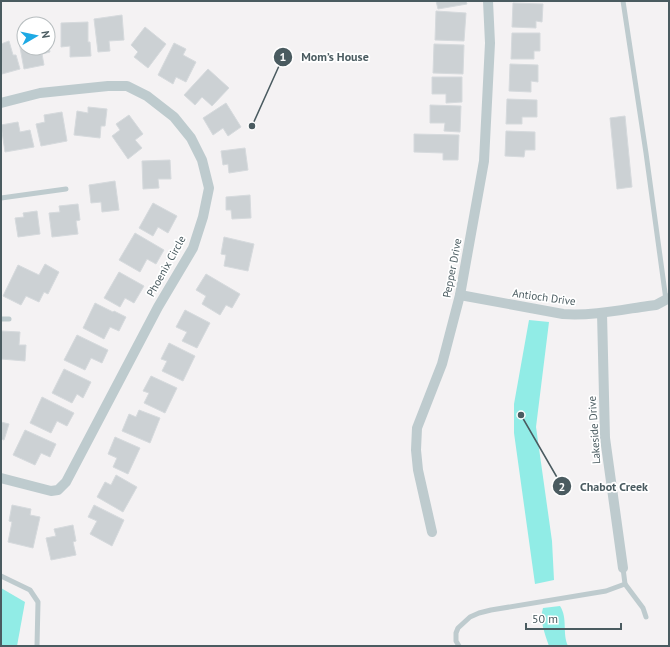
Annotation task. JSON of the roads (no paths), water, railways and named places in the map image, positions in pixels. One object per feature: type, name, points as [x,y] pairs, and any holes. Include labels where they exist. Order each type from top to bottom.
[{"type":"street","name":"Pepper Drive","points":[[432,532],[418,470],[416,450],[417,428],[442,364],[460,295],[484,160],[490,42],[488,1]]},
{"type":"street","name":"Phoenix Circle","points":[[1,103],[40,93],[108,86],[127,86],[147,96],[174,116],[191,138],[202,160],[209,188],[203,217],[192,248],[158,307],[66,482],[58,490],[51,491],[1,478]]},
{"type":"street","name":"Antioch Drive","points":[[460,295],[575,315],[648,306],[667,300]]},
{"type":"street","name":"Lakeside Drive","points":[[602,312],[605,438],[623,568]]},
{"type":"lane","points":[[623,1],[667,300]]},
{"type":"lane","points":[[1,198],[66,189]]},
{"type":"lane","points":[[1,319],[9,319]]},
{"type":"lane","points":[[623,568],[625,584],[643,608],[646,617]]},
{"type":"lane","points":[[1,576],[30,590],[38,602],[37,646]]},
{"type":"lane","points":[[459,646],[456,640],[458,628],[470,617],[480,613],[606,591],[625,584]]},
{"type":"water","points":[[529,320],[549,322],[536,427],[552,541],[554,580],[535,584],[514,433],[514,404]]},
{"type":"water","points":[[1,588],[25,602],[17,646],[1,646]]},
{"type":"water","points":[[560,606],[564,615],[565,636],[568,646],[549,646],[542,622],[543,608]]},
{"type":"place","name":"Mom’s House","points":[[252,126]]},
{"type":"place","name":"Chabot Creek","points":[[521,415]]}]
